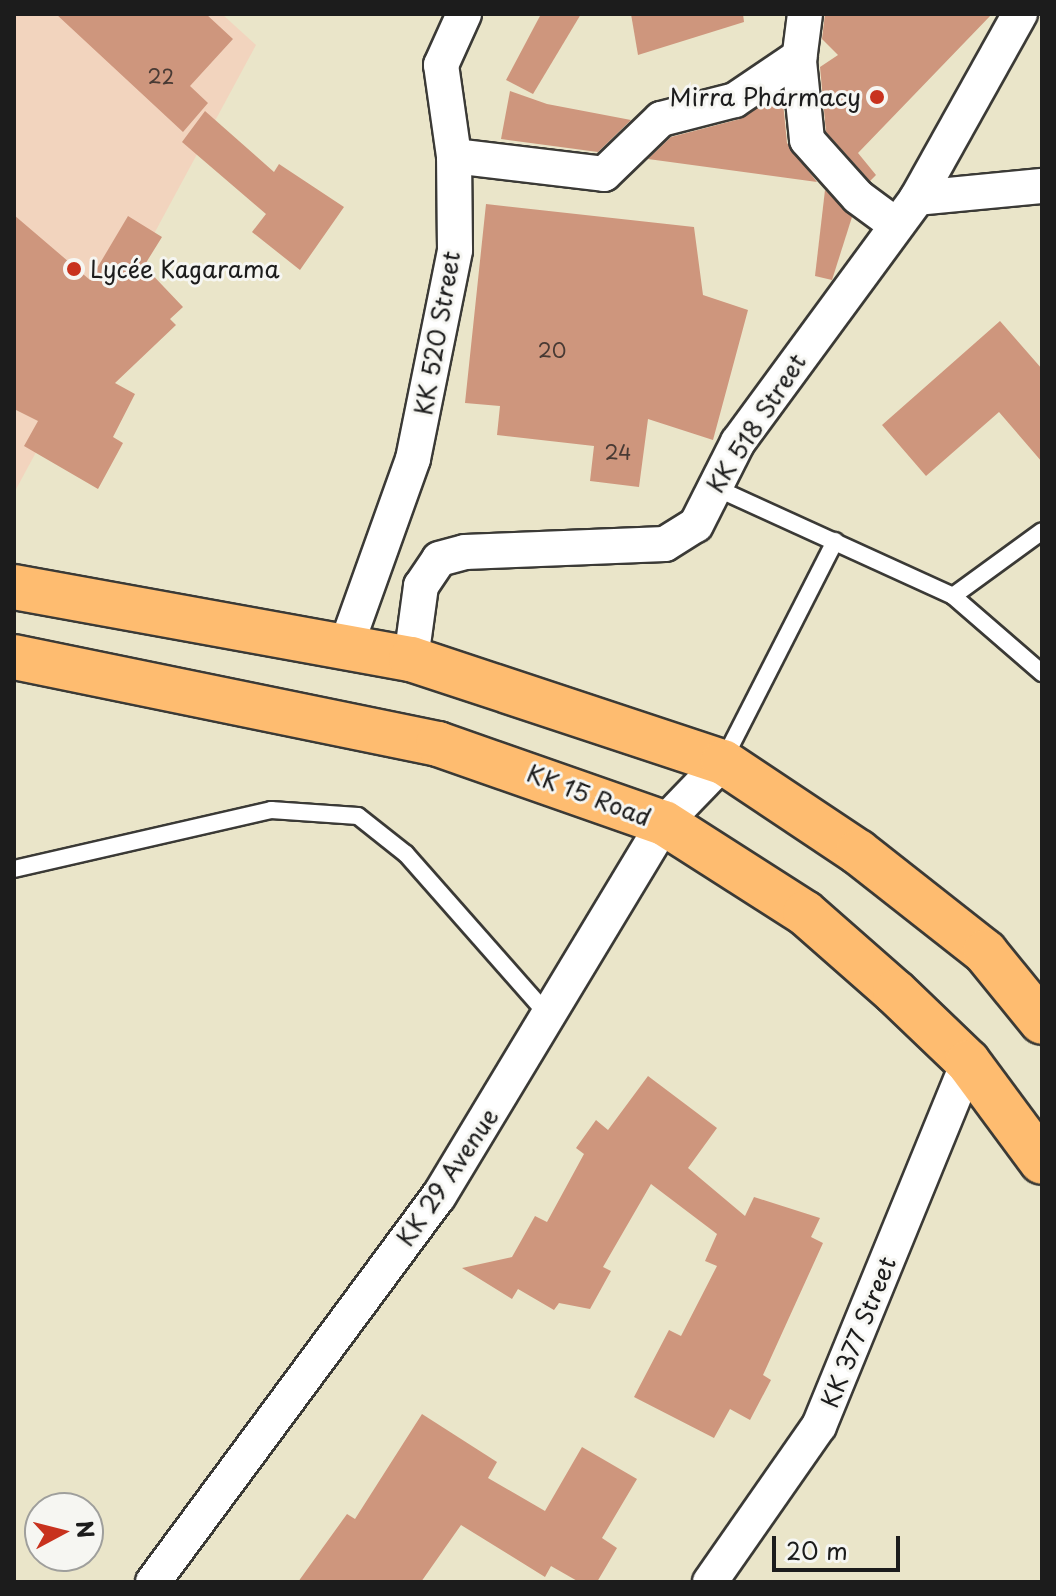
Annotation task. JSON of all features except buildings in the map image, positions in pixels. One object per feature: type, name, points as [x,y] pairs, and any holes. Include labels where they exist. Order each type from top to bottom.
[{"type":"highway","points":[[14,587],[411,659],[723,762],[858,852],[985,952],[1042,1022]]},
{"type":"highway","name":"KK 15 Road","points":[[14,657],[438,744],[664,823],[805,913],[968,1062],[1042,1162]]},
{"type":"street","name":"KK 520 Street","points":[[346,646],[413,459],[455,250],[454,156],[441,65],[464,14]]},
{"type":"street","points":[[805,14],[800,56],[807,140],[858,197],[896,225]]},
{"type":"street","name":"KK 518 Street","points":[[411,659],[421,586],[439,559],[465,552],[665,544],[696,525],[711,485],[917,198],[1020,14]]},
{"type":"street","points":[[454,156],[604,174],[661,119],[735,100],[800,56]]},
{"type":"street","points":[[917,198],[1042,186]]},
{"type":"street","name":"KK 29 Avenue","points":[[153,1582],[439,1196],[664,823],[723,762]]},
{"type":"street","name":"KK 377 Street","points":[[710,1582],[819,1426],[968,1062]]},
{"type":"lane","points":[[711,485],[953,596],[1042,673]]},
{"type":"lane","points":[[953,596],[1042,531]]},
{"type":"lane","points":[[723,762],[835,541]]},
{"type":"lane","points":[[14,869],[271,810],[358,816],[406,854],[549,1016]]},
{"type":"shaded area","name":"Lycée Kagarama","points":[[14,14],[222,14],[256,45],[14,493]]},
{"type":"place","name":"Mirra Pharmacy","points":[[877,97]]},
{"type":"place","name":"Lycée Kagarama","points":[[74,269]]}]
